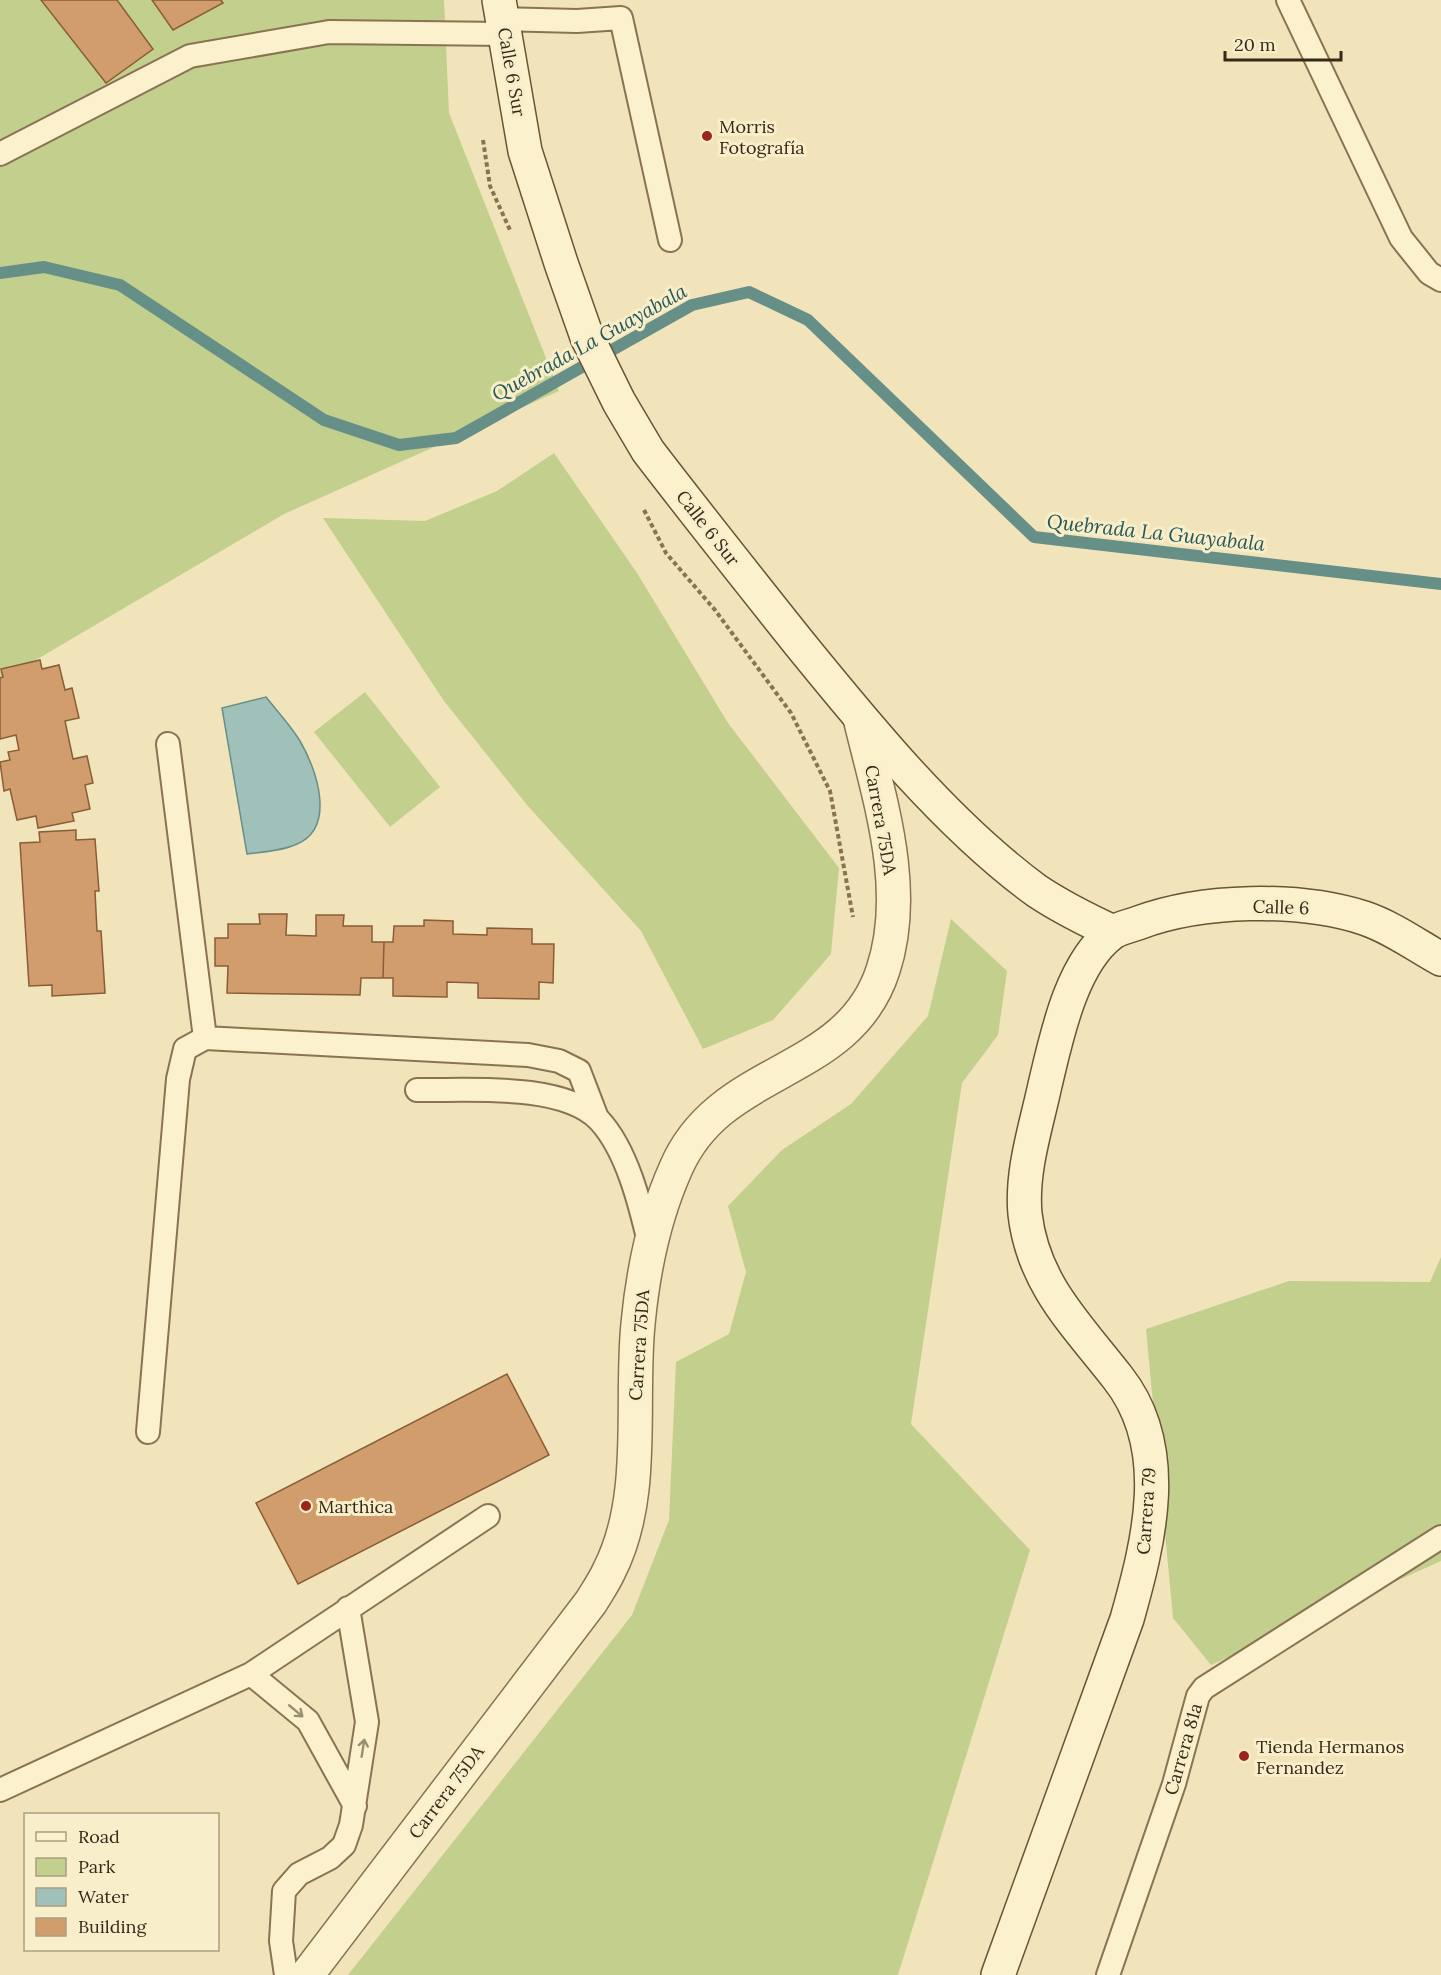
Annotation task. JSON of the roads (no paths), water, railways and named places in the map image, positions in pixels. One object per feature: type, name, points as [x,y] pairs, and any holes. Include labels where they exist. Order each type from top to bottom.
[{"type":"main road","name":"Calle 6 Sur","points":[[502,18],[525,151],[586,337],[648,451],[860,718],[976,839],[1036,890],[1069,911],[1113,932]]},
{"type":"main road","name":"Carrera 75DA","points":[[307,1975],[591,1602],[610,1570],[632,1492],[638,1324],[650,1244],[676,1169],[691,1140],[708,1119],[731,1100],[838,1038],[860,1017],[883,970],[894,924],[891,865],[860,718]]},
{"type":"main road","name":"Calle 6","points":[[1113,932],[1150,918],[1210,907],[1262,905],[1327,909],[1366,919],[1441,959]]},
{"type":"main road","name":"Carrera 79","points":[[998,1975],[1127,1619],[1142,1567],[1149,1523],[1152,1482],[1149,1445],[1138,1412],[1120,1380],[1078,1330],[1046,1285],[1032,1250],[1025,1214],[1026,1171],[1059,1025],[1073,988],[1093,955],[1113,932]]},
{"type":"lane","points":[[1288,0],[1401,238],[1429,273],[1441,280]]},
{"type":"lane","points":[[0,154],[190,56],[329,32],[502,18],[578,21],[620,9],[670,240]]},
{"type":"lane","points":[[168,744],[205,1038]]},
{"type":"lane","points":[[148,1432],[178,1079],[185,1049],[205,1038],[528,1055],[559,1061],[579,1071],[597,1118],[628,1169],[650,1244]]},
{"type":"lane","points":[[417,1090],[539,1093],[565,1100],[597,1118]]},
{"type":"lane","points":[[0,1790],[250,1674],[488,1516]]},
{"type":"lane","name":"Carrera 81a","points":[[1108,1975],[1174,1784],[1198,1696],[1204,1688],[1441,1537]]},
{"type":"lane","points":[[286,1975],[281,1941],[284,1891],[299,1874],[330,1858],[344,1845],[355,1806],[368,1722],[348,1608]]},
{"type":"lane","points":[[250,1674],[308,1721],[355,1806]]},
{"type":"water","points":[[266,697],[306,752],[317,781],[320,811],[317,825],[309,836],[297,844],[279,850],[247,854],[222,708]]},
{"type":"waterway","name":"Quebrada La Guayabala","points":[[0,273],[44,267],[120,285],[324,420],[399,445],[456,438],[692,305],[749,292],[808,320],[1034,537],[1441,584]]},
{"type":"place","name":"Morris Fotografía","points":[[707,136]]},
{"type":"place","name":"Marthica","points":[[306,1506]]},
{"type":"place","name":"Tienda Hermanos Fernandez","points":[[1244,1756]]}]
